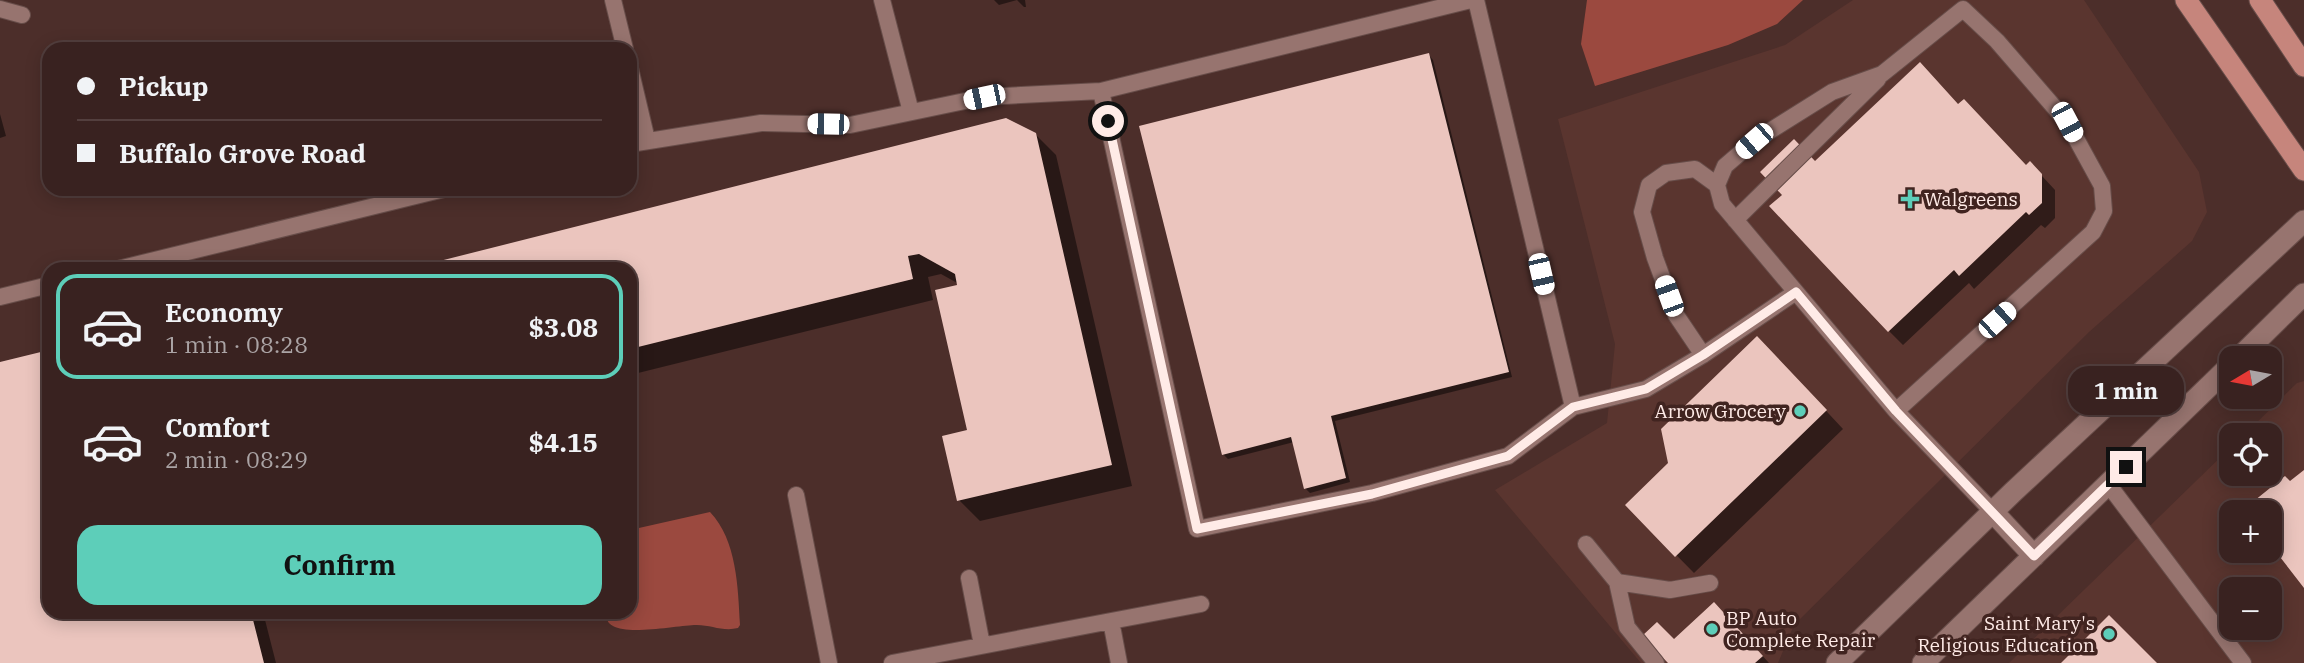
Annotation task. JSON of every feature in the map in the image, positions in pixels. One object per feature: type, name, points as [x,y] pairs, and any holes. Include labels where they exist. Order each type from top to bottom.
[{"type":"main road","points":[[2186,0],[2304,170]]},
{"type":"main road","points":[[2260,0],[2304,66]]},
{"type":"main road","points":[[1837,663],[1993,512],[2304,221]]},
{"type":"main road","points":[[2251,346],[2304,295]]},
{"type":"main road","points":[[1923,663],[2219,377]]},
{"type":"main road","points":[[1993,512],[2034,556]]},
{"type":"lane","points":[[613,0],[623,42]]},
{"type":"lane","points":[[882,0],[911,112]]},
{"type":"lane","points":[[637,142],[761,122],[850,125],[984,97],[1101,91],[1471,0]]},
{"type":"lane","points":[[1476,0],[1573,407]]},
{"type":"lane","points":[[1735,220],[1882,74],[1968,5],[2067,122],[2102,186],[2104,211],[2093,233],[1896,411]]},
{"type":"lane","points":[[0,9],[22,15]]},
{"type":"lane","points":[[1882,74],[1832,92],[1754,141],[1725,166],[1717,185],[1722,204],[1896,411],[1993,512]]},
{"type":"lane","points":[[1101,91],[1197,529],[1372,494],[1508,456],[1573,407],[1646,389],[1703,355],[1796,292]]},
{"type":"lane","points":[[637,98],[647,140]]},
{"type":"lane","points":[[1703,355],[1676,315],[1642,212],[1649,185],[1665,173],[1695,169],[1717,185]]},
{"type":"lane","points":[[147,262],[415,196]]},
{"type":"lane","points":[[0,297],[42,287]]},
{"type":"lane","points":[[2108,484],[2243,663]]},
{"type":"lane","points":[[796,495],[829,663]]},
{"type":"lane","points":[[1586,544],[1617,582],[1627,627],[1656,663]]},
{"type":"lane","points":[[970,578],[982,645]]},
{"type":"lane","points":[[1617,582],[1670,590],[1710,583]]},
{"type":"lane","points":[[892,663],[1201,604]]},
{"type":"lane","points":[[1111,621],[1119,663]]},
{"type":"shaded area","points":[[1587,0],[1803,0],[1777,24],[1728,45],[1595,86],[1581,44]]},
{"type":"shaded area","points":[[1853,0],[2084,0],[2199,172],[2207,212],[2192,241],[2089,332],[1794,625],[1778,663],[1641,663],[1495,490],[1607,423],[1615,344],[1558,119],[1785,45]]},
{"type":"shaded area","points":[[2304,381],[2304,663],[2009,663],[2219,459],[2219,486],[2282,486],[2282,423],[2256,423],[2269,410],[2282,410],[2282,398],[2297,383]]},
{"type":"shaded area","points":[[710,512],[719,523],[731,550],[738,596],[738,628],[694,625],[629,630],[610,624],[608,619],[637,619],[637,528]]},
{"type":"building","points":[[1429,53],[1509,372],[1331,416],[1346,478],[1304,489],[1291,437],[1222,455],[1139,126]]},
{"type":"building","name":"Walgreens","points":[[1920,62],[1958,104],[1964,99],[2026,165],[2030,161],[2042,174],[2042,203],[2029,215],[2026,212],[1959,276],[1954,270],[1888,332],[1769,206],[1782,195],[1760,172],[1794,139],[1815,161]]},
{"type":"building","points":[[1006,118],[1036,133],[1112,465],[957,501],[942,436],[967,430],[935,290],[957,285],[955,274],[919,254],[908,256],[913,279],[637,347],[637,262],[436,262]]},
{"type":"building","points":[[1757,336],[1827,410],[1675,557],[1625,505],[1668,463],[1661,429]]},
{"type":"building","points":[[42,352],[42,619],[253,619],[264,663],[0,663],[0,362]]},
{"type":"building","points":[[2304,470],[2304,588],[2282,560],[2282,500],[2255,500],[2273,486],[2282,486],[2282,478],[2285,476],[2290,481]]},
{"type":"building","name":"BP Auto Complete Repair","points":[[1714,602],[1763,656],[1755,663],[1668,663],[1642,636],[1657,622],[1674,639]]},
{"type":"building","name":"Saint Mary's Religious Education","points":[[2109,615],[2157,663],[2061,663]]},
{"type":"place","name":"Walgreens","points":[[1910,199]]},
{"type":"place","name":"Arrow Grocery","points":[[1800,411]]},
{"type":"place","name":"BP Auto Complete Repair","points":[[1712,629]]},
{"type":"place","name":"Saint Mary's Religious Education","points":[[2109,634]]},
{"type":"route","points":[[1108,121],[1197,529],[1372,494],[1508,456],[1573,407],[1646,389],[1703,355],[1796,292],[1896,411],[2034,556],[2126,467]]}]
